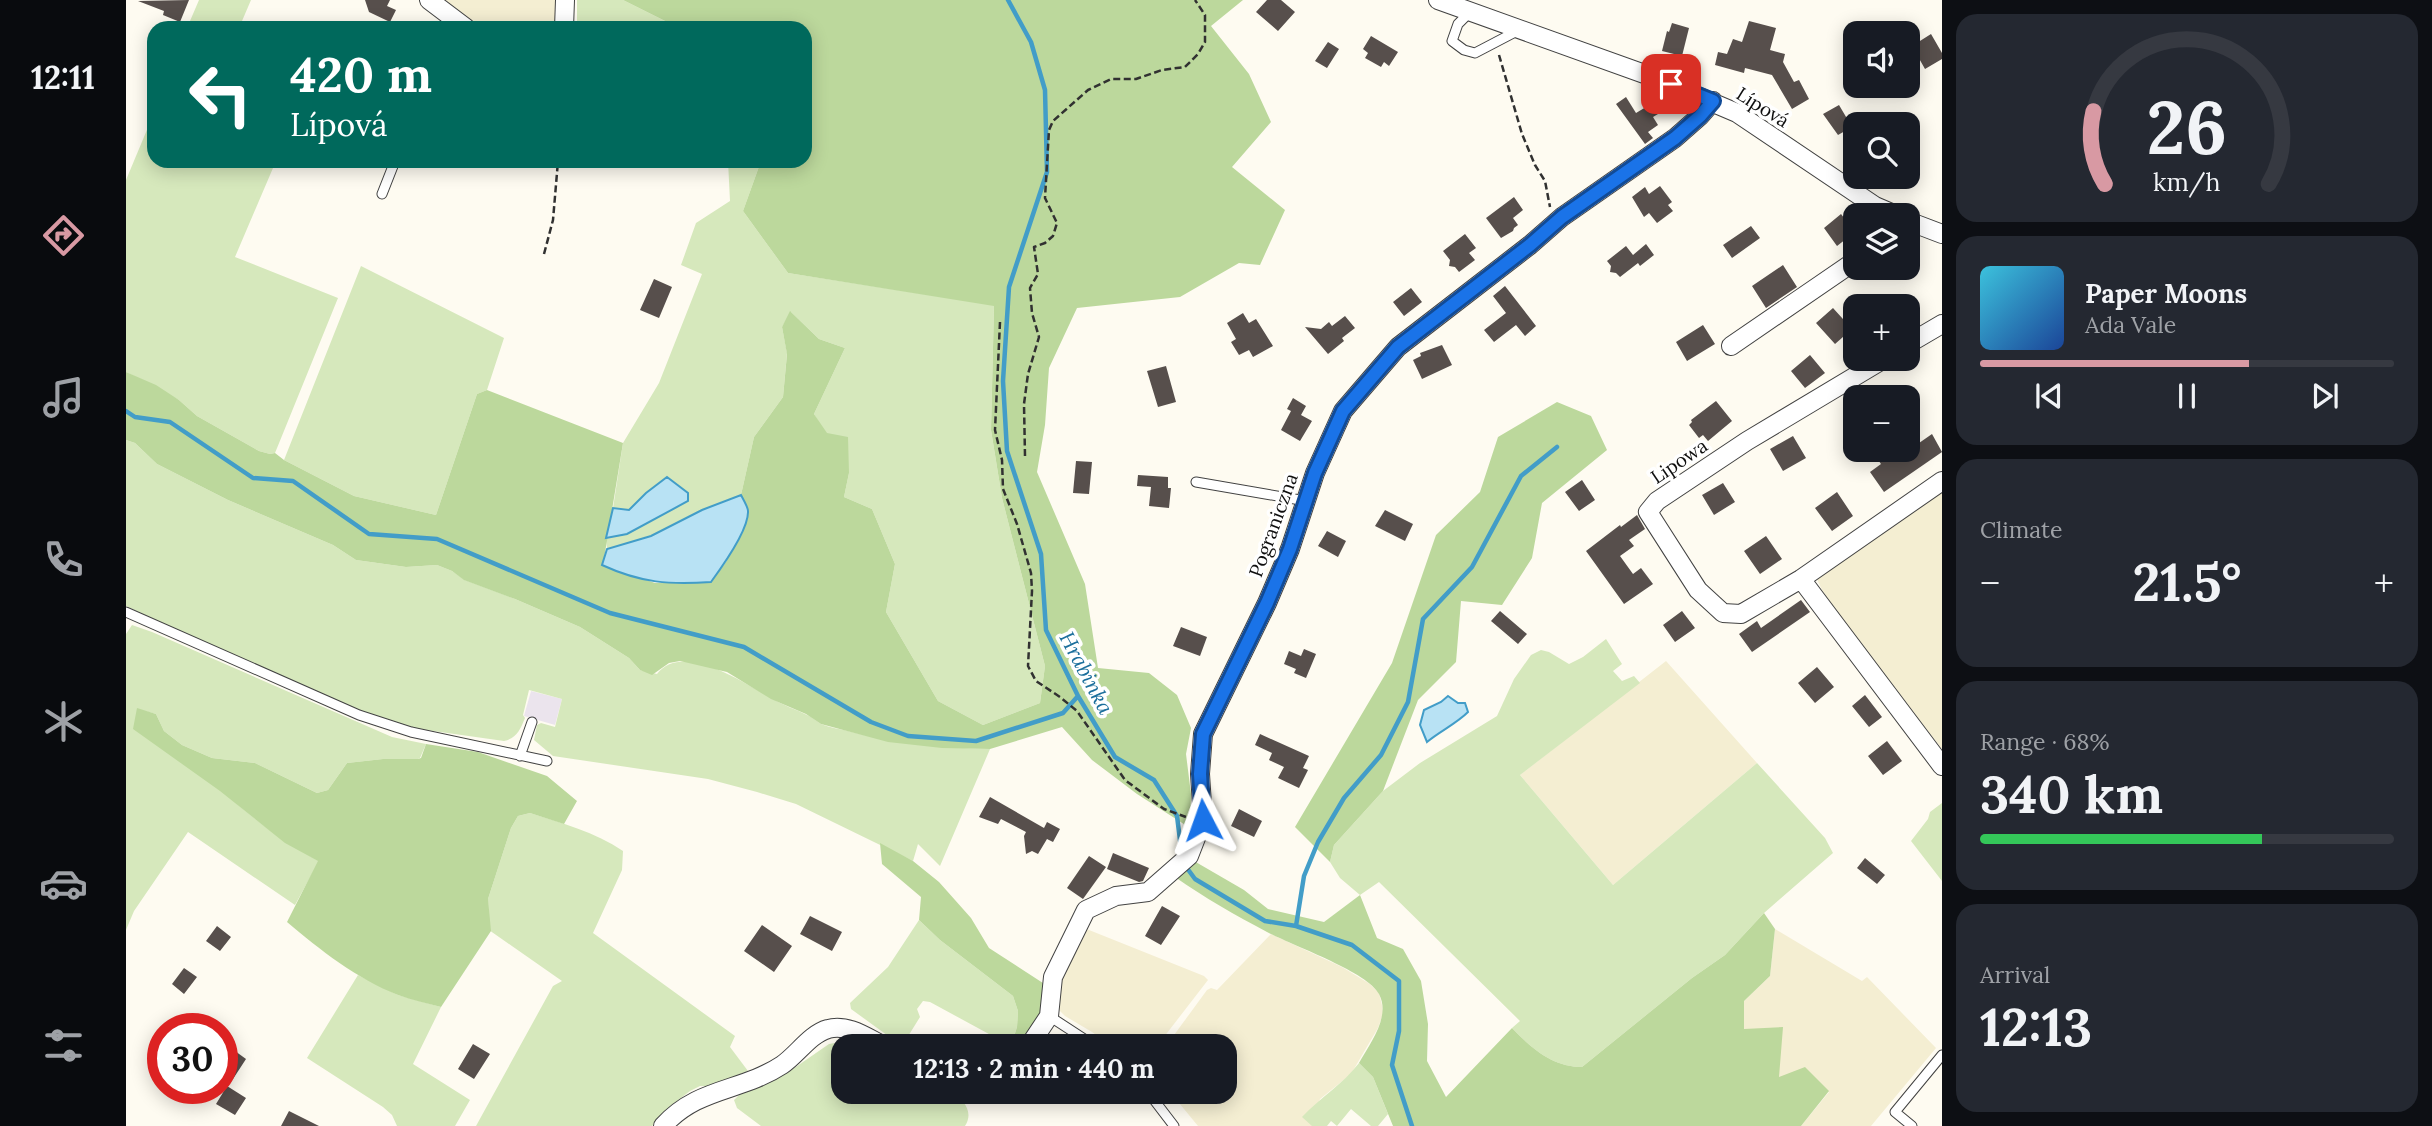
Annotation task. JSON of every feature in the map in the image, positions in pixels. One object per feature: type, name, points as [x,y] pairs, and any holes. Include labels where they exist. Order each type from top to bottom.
[{"type":"street","points":[[429,0],[448,21]]},
{"type":"street","points":[[564,21],[565,0]]},
{"type":"street","name":"Lípová","points":[[1438,0],[1713,101],[1737,113],[1871,203]]},
{"type":"street","name":"Pograniczna","points":[[1037,1034],[1049,1016],[1053,977],[1086,911],[1116,896],[1147,892],[1189,856],[1203,820],[1200,774],[1203,734],[1267,603],[1315,473],[1343,411],[1398,347],[1554,224],[1675,138],[1713,101]]},
{"type":"street","name":"Lípová","points":[[1920,226],[1942,234]]},
{"type":"street","points":[[1731,346],[1843,269]]},
{"type":"street","points":[[1920,337],[1942,324]]},
{"type":"street","name":"Lipowa","points":[[1864,371],[1747,440],[1657,500],[1648,512],[1698,590],[1723,613],[1741,614],[1801,579],[1942,481]]},
{"type":"street","points":[[1801,579],[1942,766]]},
{"type":"street","points":[[663,1126],[685,1105],[705,1095],[752,1080],[783,1065],[828,1029],[840,1028],[858,1034]]},
{"type":"lane","points":[[1470,12],[1458,24],[1452,41],[1464,50],[1475,52],[1518,30]]},
{"type":"lane","points":[[382,194],[392,168]]},
{"type":"lane","points":[[1196,482],[1306,501]]},
{"type":"lane","points":[[126,612],[359,715],[411,732],[547,761]]},
{"type":"lane","points":[[520,755],[532,722]]},
{"type":"lane","points":[[1049,1016],[1077,1034]]},
{"type":"lane","points":[[1912,1126],[1895,1112],[1942,1055]]},
{"type":"lane","points":[[1157,1104],[1174,1126]]},
{"type":"path","points":[[1025,457],[1024,404],[1028,374],[1039,337],[1032,313],[1030,288],[1038,274],[1034,247],[1053,236],[1056,223],[1045,198],[1049,130],[1053,121],[1087,90],[1111,79],[1136,79],[1162,70],[1185,67],[1205,42],[1205,15],[1195,0]]},
{"type":"path","points":[[1495,41],[1522,134],[1545,181],[1554,224]]},
{"type":"path","points":[[544,254],[553,220],[557,168]]},
{"type":"path","points":[[1000,321],[995,430],[1002,460],[1003,489],[1017,524],[1032,591],[1028,666],[1036,681],[1077,711],[1125,780],[1164,809],[1187,817]]},
{"type":"shaded area","points":[[441,0],[559,0],[558,21],[470,21]]},
{"type":"shaded area","points":[[1942,493],[1942,749],[1869,657],[1822,590],[1816,577]]},
{"type":"shaded area","points":[[1666,661],[1757,763],[1613,885],[1520,775]]},
{"type":"shaded area","points":[[531,691],[562,699],[555,725],[524,716]]},
{"type":"shaded area","points":[[1084,928],[1204,976],[1208,980],[1166,1034],[1095,1034],[1060,1011],[1056,998],[1059,975]]},
{"type":"shaded area","points":[[1775,929],[1862,981],[1867,977],[1936,1048],[1871,1126],[1801,1126],[1829,1092],[1779,1077],[1744,1030],[1744,1001],[1770,976]]},
{"type":"shaded area","points":[[1271,934],[1342,967],[1370,984],[1379,993],[1383,1014],[1378,1028],[1351,1074],[1320,1099],[1312,1126],[1198,1126],[1180,1104],[1237,1104],[1237,1034],[1175,1034],[1207,990],[1217,990]]},
{"type":"green space","points":[[199,0],[251,0],[242,21],[190,21]]},
{"type":"green space","points":[[577,0],[623,0],[665,21],[577,21]]},
{"type":"green space","points":[[623,0],[1243,0],[1211,26],[1249,74],[1271,122],[1232,167],[1285,210],[1260,265],[1239,263],[1180,297],[1077,308],[1049,368],[1045,425],[1037,472],[1085,584],[1098,668],[1149,673],[1177,695],[1191,728],[1186,754],[1191,794],[1190,828],[1137,794],[1092,760],[1062,727],[990,749],[942,748],[888,742],[821,724],[806,714],[771,699],[727,672],[680,661],[669,663],[652,675],[640,670],[629,658],[580,627],[464,580],[437,565],[406,567],[356,560],[333,545],[228,500],[157,464],[135,443],[126,440],[126,372],[156,385],[197,416],[259,451],[275,453],[354,496],[436,515],[477,394],[487,390],[623,443],[603,565],[655,583],[711,582],[726,562],[748,511],[741,495],[754,437],[783,397],[787,354],[782,327],[790,311],[819,339],[845,348],[814,414],[827,433],[848,437],[849,473],[844,497],[872,509],[895,564],[886,612],[938,701],[983,725],[1040,703],[1045,666],[1002,498],[991,430],[994,306],[788,273],[743,211],[758,168],[812,168],[812,21],[665,21]]},
{"type":"green space","points":[[147,130],[147,168],[273,168],[235,257],[338,298],[275,453],[259,451],[197,416],[179,400],[126,372],[126,180]]},
{"type":"green space","points":[[728,168],[758,168],[743,211],[788,273],[994,305],[991,430],[1002,498],[1045,666],[1040,703],[983,725],[938,701],[886,612],[895,564],[872,509],[844,497],[849,473],[814,414],[845,348],[819,339],[791,312],[782,327],[787,353],[783,397],[754,437],[741,495],[702,510],[651,536],[607,549],[606,538],[627,534],[688,501],[646,493],[629,510],[613,508],[623,443],[659,383],[702,274],[681,265],[696,223],[730,201]]},
{"type":"green space","points":[[361,266],[504,338],[487,390],[477,394],[436,515],[354,496],[284,460]]},
{"type":"green space","points":[[1557,402],[1591,416],[1607,450],[1542,503],[1532,558],[1502,605],[1461,601],[1456,662],[1418,700],[1383,791],[1334,845],[1330,862],[1295,827],[1392,663],[1436,535],[1480,492],[1498,437]]},
{"type":"green space","points":[[126,440],[135,443],[157,464],[228,500],[333,545],[356,560],[406,567],[437,565],[465,580],[580,627],[629,658],[640,670],[657,674],[669,665],[698,663],[732,676],[828,727],[903,742],[990,749],[940,866],[918,844],[913,861],[796,804],[757,792],[708,779],[553,756],[534,740],[537,725],[541,723],[555,727],[562,699],[529,690],[523,715],[525,718],[515,736],[504,741],[405,727],[360,711],[140,616],[141,613],[126,606]]},
{"type":"green space","points":[[132,625],[392,737],[426,744],[418,759],[347,763],[328,790],[317,793],[255,763],[212,758],[182,745],[164,731],[156,714],[137,709],[245,811],[293,846],[319,861],[295,905],[188,832],[134,911],[126,930],[126,634]]},
{"type":"green space","points":[[1606,639],[1622,664],[1613,671],[1622,681],[1634,676],[1640,683],[1520,775],[1613,885],[1757,763],[1825,838],[1833,853],[1764,913],[1725,955],[1692,978],[1582,1067],[1552,1060],[1527,1043],[1512,1028],[1520,1021],[1379,882],[1360,895],[1340,878],[1330,862],[1334,845],[1383,791],[1420,763],[1497,716],[1514,679],[1531,655],[1541,650],[1569,664]]},
{"type":"green space","points":[[137,708],[156,714],[164,731],[182,745],[212,758],[255,763],[317,793],[328,790],[347,763],[418,759],[421,758],[426,744],[478,752],[547,776],[577,801],[564,824],[530,813],[518,816],[511,828],[488,899],[491,931],[441,1007],[398,995],[368,981],[287,922],[318,861],[285,843],[220,791],[133,729]]},
{"type":"green space","points":[[1942,803],[1942,881],[1911,841],[1928,819],[1930,812]]},
{"type":"green space","points":[[530,813],[590,833],[623,851],[622,870],[593,933],[735,1036],[730,1047],[748,1071],[711,1086],[700,1086],[690,1091],[669,1107],[652,1126],[476,1126],[553,986],[562,981],[489,930],[488,899],[511,828],[518,816]]},
{"type":"green space","points":[[880,843],[913,861],[939,882],[971,918],[989,948],[1046,985],[1043,1012],[1030,1034],[1015,1034],[1018,1011],[1013,996],[940,940],[919,920],[921,897],[882,864]]},
{"type":"green space","points":[[1194,861],[1244,890],[1268,909],[1324,922],[1360,895],[1377,938],[1403,949],[1421,981],[1428,1024],[1427,1061],[1446,1097],[1512,1028],[1543,1055],[1562,1064],[1582,1067],[1692,978],[1725,955],[1764,913],[1775,929],[1770,976],[1744,1001],[1744,1029],[1783,1027],[1779,1077],[1805,1067],[1829,1091],[1801,1126],[1393,1126],[1373,1077],[1359,1063],[1381,1021],[1382,1003],[1379,994],[1372,986],[1345,968],[1255,926],[1175,877]]},
{"type":"green space","points":[[919,920],[940,940],[1013,996],[1018,1011],[1015,1034],[989,1034],[930,1002],[923,1001],[917,1009],[920,1017],[909,1034],[885,1034],[851,1009],[850,1003],[888,967]]},
{"type":"green space","points":[[358,975],[398,995],[441,1007],[413,1064],[470,1100],[455,1126],[397,1126],[392,1115],[383,1107],[307,1058]]},
{"type":"green space","points":[[829,1044],[831,1104],[964,1104],[968,1111],[968,1121],[965,1126],[761,1126],[737,1108],[734,1100],[740,1094],[787,1073]]},
{"type":"green space","points":[[1359,1063],[1373,1077],[1388,1114],[1378,1126],[1371,1126],[1351,1109],[1337,1126],[1331,1121],[1327,1126],[1312,1126],[1302,1117]]},
{"type":"water","points":[[667,477],[688,493],[688,501],[627,534],[606,538],[613,508],[629,510]]},
{"type":"water","points":[[741,495],[748,511],[744,528],[711,582],[682,583],[643,579],[602,565],[607,549],[651,536],[702,510]]},
{"type":"water","points":[[1448,696],[1458,703],[1465,703],[1468,712],[1427,742],[1420,725],[1424,710]]},
{"type":"building","points":[[189,0],[180,21],[138,1]]},
{"type":"building","points":[[365,0],[390,0],[387,6],[396,10],[390,21],[369,12]]},
{"type":"building","points":[[1267,0],[1281,0],[1295,12],[1278,31],[1256,12]]},
{"type":"building","points":[[1749,21],[1776,28],[1770,50],[1785,54],[1783,62],[1794,82],[1799,80],[1809,99],[1792,109],[1772,75],[1745,68],[1744,73],[1715,65],[1718,52],[1727,54],[1733,39],[1742,42]]},
{"type":"building","points":[[1672,23],[1689,28],[1682,56],[1662,51]]},
{"type":"building","points":[[1931,34],[1942,53],[1942,59],[1925,69],[1920,60],[1920,41]]},
{"type":"building","points":[[1371,36],[1398,52],[1389,66],[1384,62],[1381,67],[1365,58],[1368,53],[1363,49]]},
{"type":"building","points":[[1328,42],[1339,49],[1327,68],[1315,61]]},
{"type":"building","points":[[1626,97],[1636,113],[1651,104],[1658,114],[1653,117],[1658,125],[1648,132],[1653,138],[1645,144],[1616,104]]},
{"type":"building","points":[[1839,105],[1843,112],[1843,132],[1838,135],[1823,114]]},
{"type":"building","points":[[1660,186],[1672,202],[1668,205],[1673,211],[1657,223],[1649,213],[1644,217],[1632,197],[1645,187],[1649,194]]},
{"type":"building","points":[[1514,197],[1523,210],[1513,218],[1518,225],[1501,238],[1486,218]]},
{"type":"building","points":[[1841,214],[1843,241],[1837,246],[1824,228]]},
{"type":"building","points":[[1751,226],[1760,238],[1732,258],[1723,245]]},
{"type":"building","points":[[1465,234],[1476,248],[1469,253],[1475,260],[1459,272],[1455,267],[1449,266],[1450,260],[1443,251]]},
{"type":"building","points":[[1646,244],[1654,255],[1640,266],[1638,263],[1620,277],[1610,272],[1611,266],[1607,261],[1626,246],[1633,255]]},
{"type":"building","points":[[1783,265],[1797,287],[1766,308],[1752,286]]},
{"type":"building","points":[[654,279],[672,287],[659,318],[640,310]]},
{"type":"building","points":[[1505,286],[1536,326],[1525,336],[1516,325],[1494,342],[1484,330],[1506,313],[1493,296]]},
{"type":"building","points":[[1411,288],[1422,302],[1404,316],[1393,302]]},
{"type":"building","points":[[1833,308],[1843,319],[1843,337],[1835,344],[1816,323]]},
{"type":"building","points":[[1243,313],[1249,323],[1256,319],[1273,346],[1253,357],[1249,350],[1239,355],[1231,342],[1236,339],[1227,323]]},
{"type":"building","points":[[1345,316],[1355,328],[1328,354],[1305,327],[1321,329],[1329,322],[1332,326]]},
{"type":"building","points":[[1703,325],[1715,344],[1687,361],[1676,342]]},
{"type":"building","points":[[1442,345],[1452,365],[1422,379],[1413,360],[1421,356],[1420,353]]},
{"type":"building","points":[[1810,355],[1825,373],[1805,388],[1791,371]]},
{"type":"building","points":[[1166,366],[1176,402],[1158,407],[1147,371]]},
{"type":"building","points":[[1293,398],[1306,406],[1301,415],[1312,421],[1300,441],[1281,430],[1291,411],[1287,409]]},
{"type":"building","points":[[1716,401],[1732,421],[1708,441],[1703,435],[1699,438],[1689,425],[1691,420]]},
{"type":"building","points":[[1932,434],[1942,452],[1884,492],[1870,472],[1881,464],[1880,462],[1920,462],[1920,442]]},
{"type":"building","points":[[1793,436],[1806,458],[1783,471],[1770,449]]},
{"type":"building","points":[[1076,461],[1092,462],[1089,494],[1073,493]]},
{"type":"building","points":[[1138,475],[1168,477],[1168,488],[1171,488],[1169,508],[1149,506],[1151,487],[1137,486]]},
{"type":"building","points":[[1582,480],[1595,500],[1579,511],[1565,492]]},
{"type":"building","points":[[1723,483],[1735,502],[1714,515],[1702,495]]},
{"type":"building","points":[[1837,492],[1853,516],[1832,531],[1815,508]]},
{"type":"building","points":[[1385,510],[1413,524],[1405,541],[1375,526]]},
{"type":"building","points":[[1637,515],[1645,529],[1629,540],[1634,546],[1620,556],[1633,574],[1641,568],[1653,584],[1624,604],[1586,551]]},
{"type":"building","points":[[1327,531],[1346,541],[1338,557],[1318,546]]},
{"type":"building","points":[[1766,536],[1782,559],[1760,574],[1744,551]]},
{"type":"building","points":[[1801,600],[1810,612],[1752,652],[1739,634],[1757,621],[1761,628]]},
{"type":"building","points":[[1500,611],[1527,634],[1518,644],[1491,621]]},
{"type":"building","points":[[1682,611],[1695,628],[1675,642],[1663,625]]},
{"type":"building","points":[[1181,627],[1207,637],[1200,656],[1173,646]]},
{"type":"building","points":[[1304,649],[1316,654],[1306,678],[1294,673],[1296,669],[1284,664],[1289,651],[1301,656]]},
{"type":"building","points":[[1817,667],[1834,687],[1815,703],[1798,683]]},
{"type":"building","points":[[1865,695],[1882,717],[1869,727],[1852,706]]},
{"type":"building","points":[[1260,734],[1309,756],[1303,768],[1308,770],[1299,788],[1278,778],[1284,767],[1269,760],[1272,753],[1255,745]]},
{"type":"building","points":[[1887,741],[1902,761],[1883,775],[1868,756]]},
{"type":"building","points":[[990,797],[1044,828],[1047,822],[1060,829],[1053,842],[1047,839],[1038,854],[1032,851],[1026,854],[1026,832],[1001,819],[998,824],[979,817]]},
{"type":"building","points":[[1239,809],[1262,821],[1254,837],[1231,826]]},
{"type":"building","points":[[1113,853],[1149,868],[1143,881],[1139,882],[1107,869]]},
{"type":"building","points":[[1089,856],[1106,867],[1083,899],[1067,888]]},
{"type":"building","points":[[1865,858],[1885,875],[1877,884],[1857,868]]},
{"type":"building","points":[[1162,906],[1180,916],[1161,945],[1145,936]]},
{"type":"building","points":[[810,916],[842,932],[832,951],[800,934]]},
{"type":"building","points":[[762,925],[792,946],[774,972],[744,951]]},
{"type":"building","points":[[217,926],[231,937],[220,951],[206,941]]},
{"type":"building","points":[[184,968],[197,977],[184,994],[172,984]]},
{"type":"building","points":[[473,1044],[490,1054],[474,1079],[458,1069]]},
{"type":"building","points":[[238,1053],[246,1059],[238,1071]]},
{"type":"building","points":[[238,1093],[246,1098],[235,1115],[216,1104],[238,1104]]},
{"type":"building","points":[[289,1111],[319,1126],[281,1126]]},
{"type":"waterway","name":"Hrabinka","points":[[1008,0],[1031,42],[1045,90],[1047,172],[1009,287],[1003,381],[1007,451],[1041,554],[1046,630],[1078,696],[1115,757],[1154,780],[1177,816],[1182,856]]},
{"type":"waterway","points":[[126,411],[135,417],[170,422],[253,478],[293,481],[369,534],[437,539],[610,613],[744,647],[871,722],[908,736],[976,741],[1063,713],[1078,696]]},
{"type":"waterway","points":[[1296,926],[1304,876],[1318,842],[1344,798],[1381,755],[1408,702],[1423,619],[1472,567],[1521,476],[1557,447]]},
{"type":"waterway","name":"Hrabinka","points":[[1184,864],[1195,879],[1265,921],[1296,926],[1352,945],[1399,981],[1399,1031],[1392,1065],[1412,1126]]},
{"type":"route","points":[[1203,820],[1200,774],[1203,734],[1267,603],[1290,549],[1315,473],[1343,411],[1398,347],[1562,217],[1675,138],[1713,101],[1671,84]]}]
